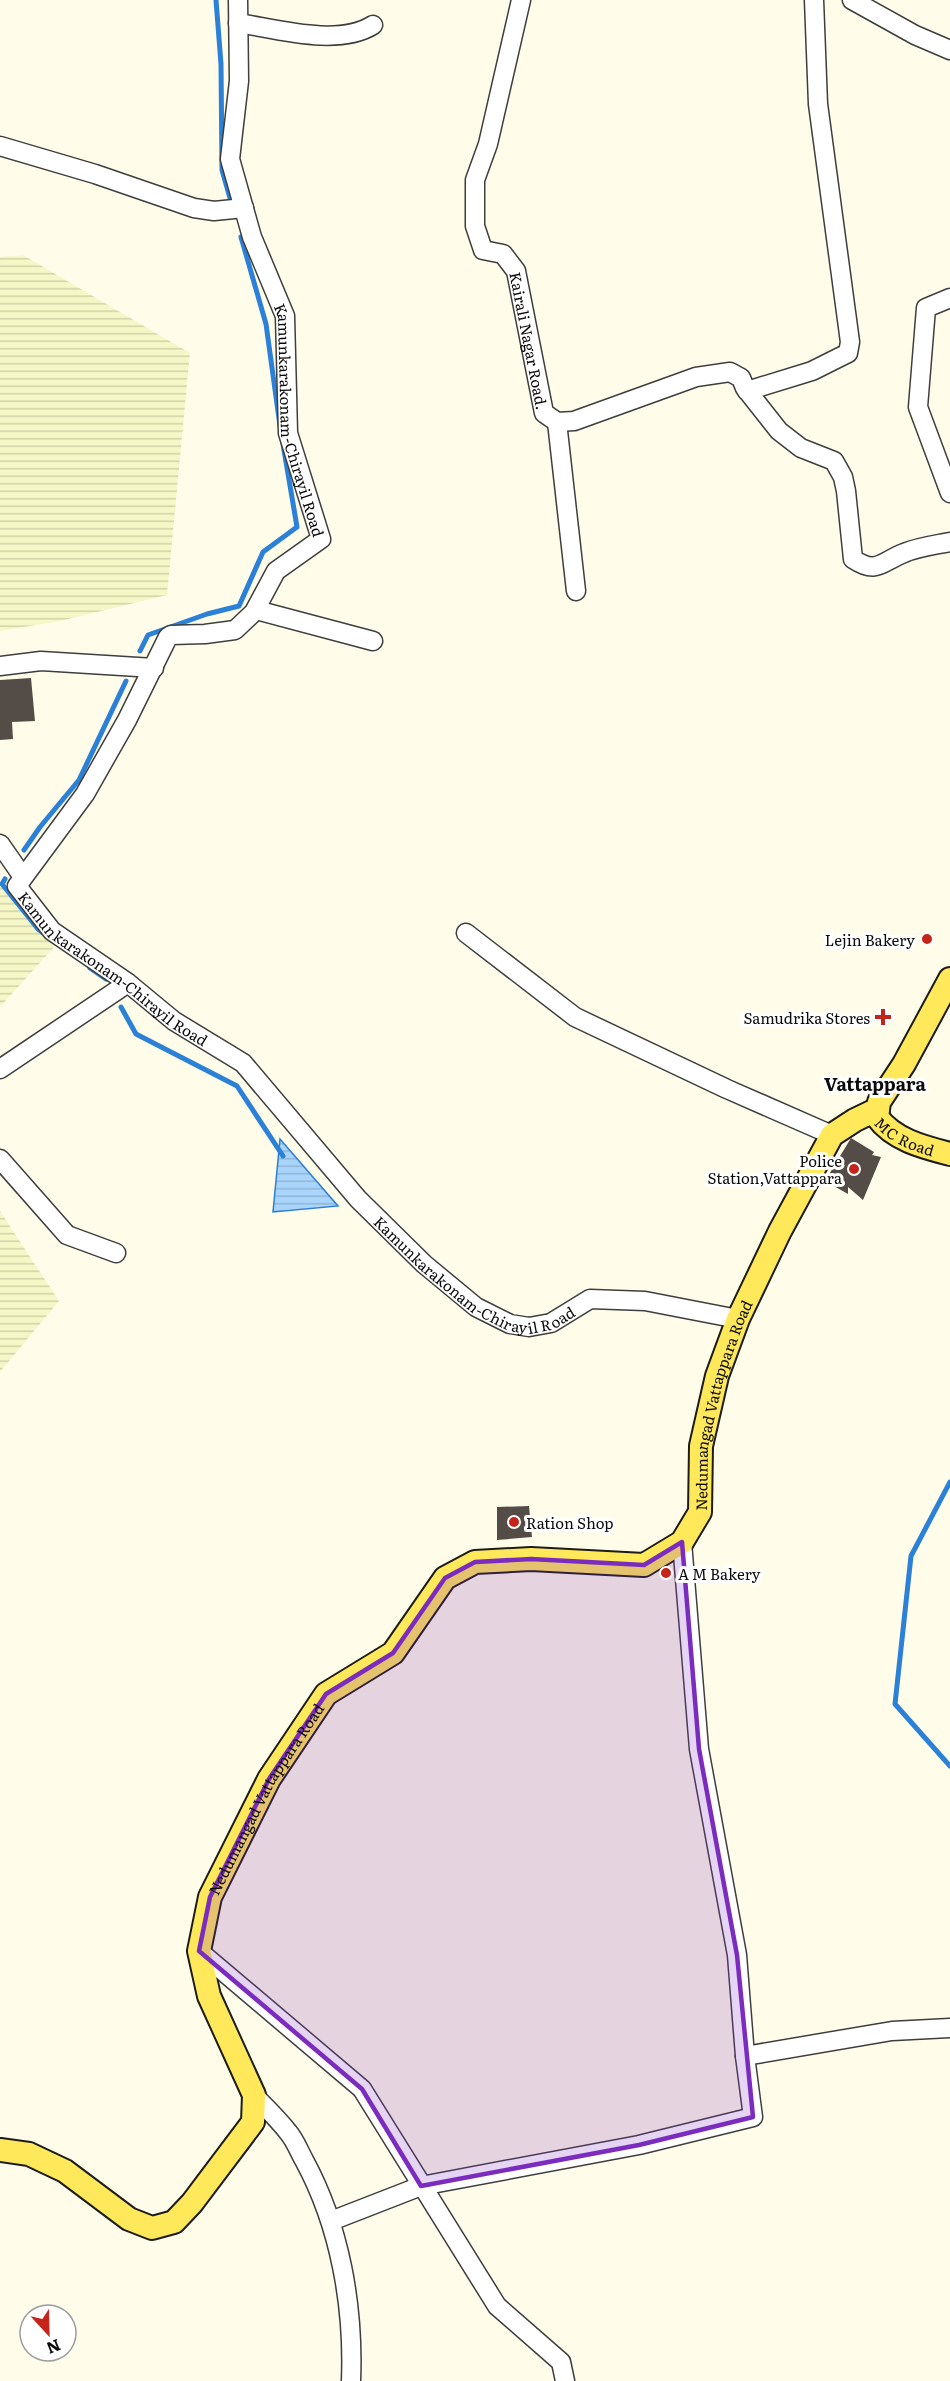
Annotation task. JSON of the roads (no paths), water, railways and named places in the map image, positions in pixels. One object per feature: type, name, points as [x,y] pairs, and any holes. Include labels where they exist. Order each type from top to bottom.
[{"type":"main road","name":"MC Road","points":[[950,979],[904,1064],[879,1102],[877,1117],[887,1131],[921,1146],[950,1154]]},
{"type":"main road","name":"Nedumangad Vattappara Road","points":[[254,2095],[208,1996],[199,1951],[210,1896],[269,1779],[326,1694],[393,1653],[444,1578],[476,1562],[531,1559],[644,1565],[682,1542],[700,1512],[701,1446],[717,1376],[738,1319],[780,1231],[832,1135],[878,1109]]},
{"type":"main road","points":[[0,2150],[29,2154],[65,2171],[129,2219],[152,2228],[174,2222],[192,2204],[253,2122],[254,2095]]},
{"type":"street","name":"Kamunkarakonam-Chirayil Road","points":[[238,0],[238,81],[230,159],[252,237],[285,316],[288,433],[321,539],[276,571],[256,610],[235,630],[171,635],[85,794],[17,886],[52,931],[128,983],[174,1020],[243,1063],[358,1199],[424,1264],[476,1307],[510,1324],[529,1327],[551,1323],[590,1299],[645,1301],[738,1319]]},
{"type":"street","name":"Kairali Nagar Road.","points":[[521,0],[488,144],[476,180],[475,226],[483,250],[503,254],[516,271],[544,413],[556,422],[574,421],[594,416],[696,377],[730,372],[741,378],[747,391],[779,431],[801,447],[834,460],[843,477],[846,490],[853,559],[865,567],[880,566],[905,552],[950,542]]},
{"type":"street","points":[[747,391],[828,364],[848,353],[850,342],[819,104],[814,0]]},
{"type":"street","points":[[852,0],[915,35],[950,50]]},
{"type":"street","points":[[238,23],[338,36],[363,31],[373,25]]},
{"type":"street","points":[[0,146],[95,174],[194,208],[214,211],[244,208]]},
{"type":"street","points":[[950,298],[926,308],[918,407],[950,493]]},
{"type":"street","points":[[556,422],[576,591]]},
{"type":"street","points":[[256,610],[373,641]]},
{"type":"street","points":[[0,666],[41,661],[154,668]]},
{"type":"street","points":[[0,844],[23,877]]},
{"type":"street","points":[[466,933],[575,1017],[832,1135]]},
{"type":"street","points":[[0,1069],[128,983]]},
{"type":"street","points":[[0,1159],[67,1235],[116,1253]]},
{"type":"street","points":[[331,2221],[421,2186],[639,2145],[753,2117],[745,2056],[737,1955],[699,1749],[682,1542]]},
{"type":"street","points":[[199,1951],[362,2089],[497,2306],[561,2362],[565,2381]]},
{"type":"street","points":[[745,2056],[892,2031],[950,2028]]},
{"type":"street","points":[[254,2095],[289,2133],[313,2176],[331,2221],[349,2309],[352,2352],[351,2381]]},
{"type":"water","points":[[280,1139],[338,1206],[273,1212]]},
{"type":"waterway","points":[[216,0],[221,64],[222,170],[230,198]]},
{"type":"waterway","points":[[241,237],[266,324],[280,426]]},
{"type":"waterway","points":[[140,651],[148,635],[207,614],[239,606],[263,552],[297,527],[283,444]]},
{"type":"waterway","points":[[24,850],[79,780],[126,681]]},
{"type":"waterway","points":[[5,879],[2,884],[38,929],[46,935]]},
{"type":"waterway","points":[[90,968],[106,979]]},
{"type":"waterway","points":[[121,1007],[136,1034],[237,1086],[283,1156]]},
{"type":"waterway","points":[[950,1482],[911,1556],[895,1704],[950,1766]]},
{"type":"place","name":"Lejin Bakery","points":[[927,939]]},
{"type":"place","name":"Samudrika Stores","points":[[883,1017]]},
{"type":"place","name":"Police Station,Vattappara","points":[[854,1169]]},
{"type":"place","name":"Ration Shop","points":[[514,1522]]},
{"type":"place","name":"A M Bakery","points":[[666,1573]]},
{"type":"district","name":"Vattappara","points":[[875,1083]]}]
